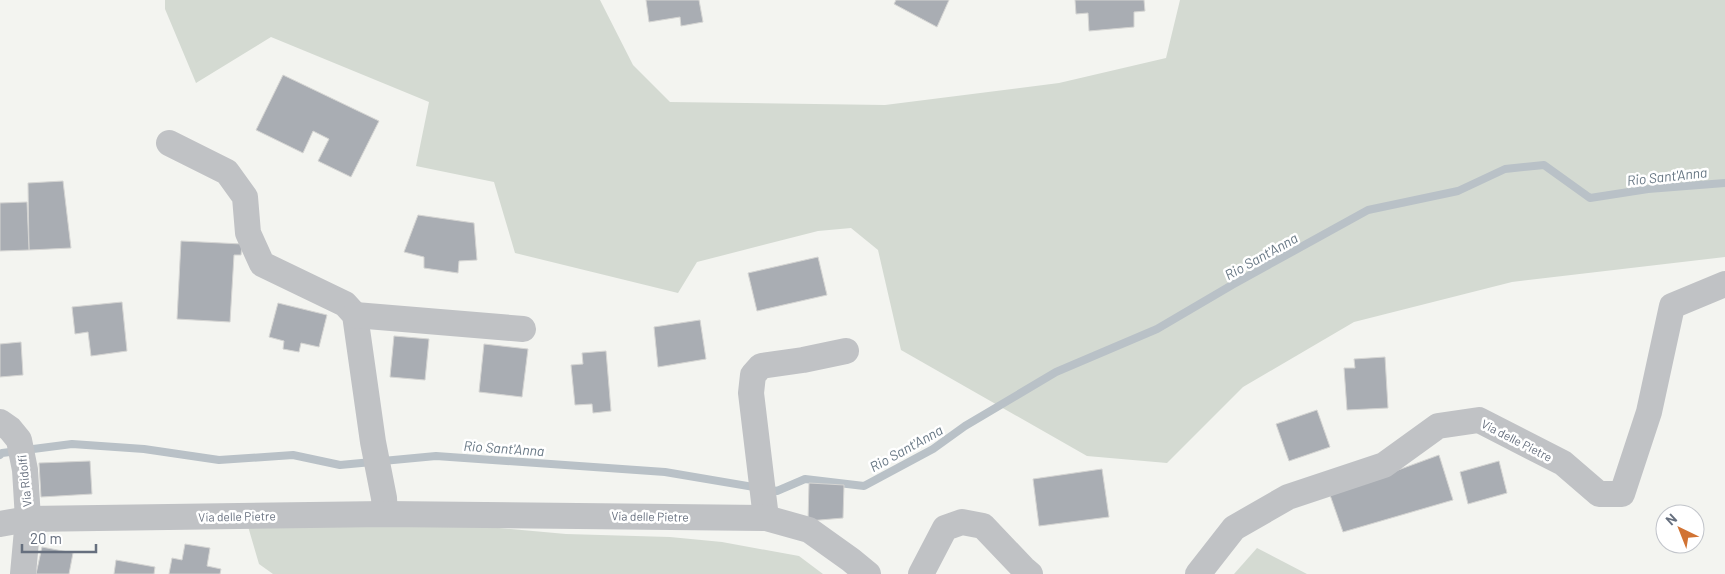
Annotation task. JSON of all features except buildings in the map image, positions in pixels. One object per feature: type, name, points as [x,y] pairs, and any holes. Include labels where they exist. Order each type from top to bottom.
[{"type":"street","points":[[169,143],[228,172],[246,197],[248,232],[262,264],[344,304],[354,315],[384,506]]},
{"type":"street","name":"Via delle Pietre","points":[[1198,574],[1234,528],[1288,497],[1384,465],[1438,426],[1479,420],[1563,463],[1599,494],[1622,494],[1649,412],[1672,306],[1725,284]]},
{"type":"street","points":[[354,315],[523,329]]},
{"type":"street","points":[[765,513],[751,393],[753,375],[761,366],[846,351]]},
{"type":"street","name":"Via Ridolfi","points":[[0,422],[10,429],[19,440],[25,470],[28,519],[23,574]]},
{"type":"street","name":"Via delle Pietre","points":[[0,524],[28,519],[384,506],[765,513],[809,530],[852,560],[868,574]]},
{"type":"street","points":[[921,574],[945,528],[962,522],[982,526],[1030,574]]},
{"type":"shaded area","points":[[165,0],[600,0],[633,65],[670,102],[885,105],[1059,83],[1166,58],[1180,0],[1725,0],[1725,257],[1512,282],[1354,322],[1243,387],[1167,463],[1087,456],[901,350],[878,250],[851,228],[818,231],[697,262],[678,293],[515,253],[494,182],[416,166],[429,102],[271,37],[196,83],[165,9]]},
{"type":"shaded area","points":[[433,522],[566,534],[670,537],[722,542],[799,556],[823,574],[273,574],[259,564],[247,523]]},
{"type":"shaded area","points":[[1257,548],[1307,574],[1234,574]]},
{"type":"waterway","name":"Rio Sant'Anna","points":[[0,455],[2,453],[72,444],[144,449],[219,460],[293,455],[340,465],[436,456],[665,472],[777,491],[805,479],[864,486],[933,449],[965,426],[1056,372],[1157,329],[1368,210],[1458,191],[1505,169],[1544,165],[1590,198],[1648,189],[1725,183]]}]
